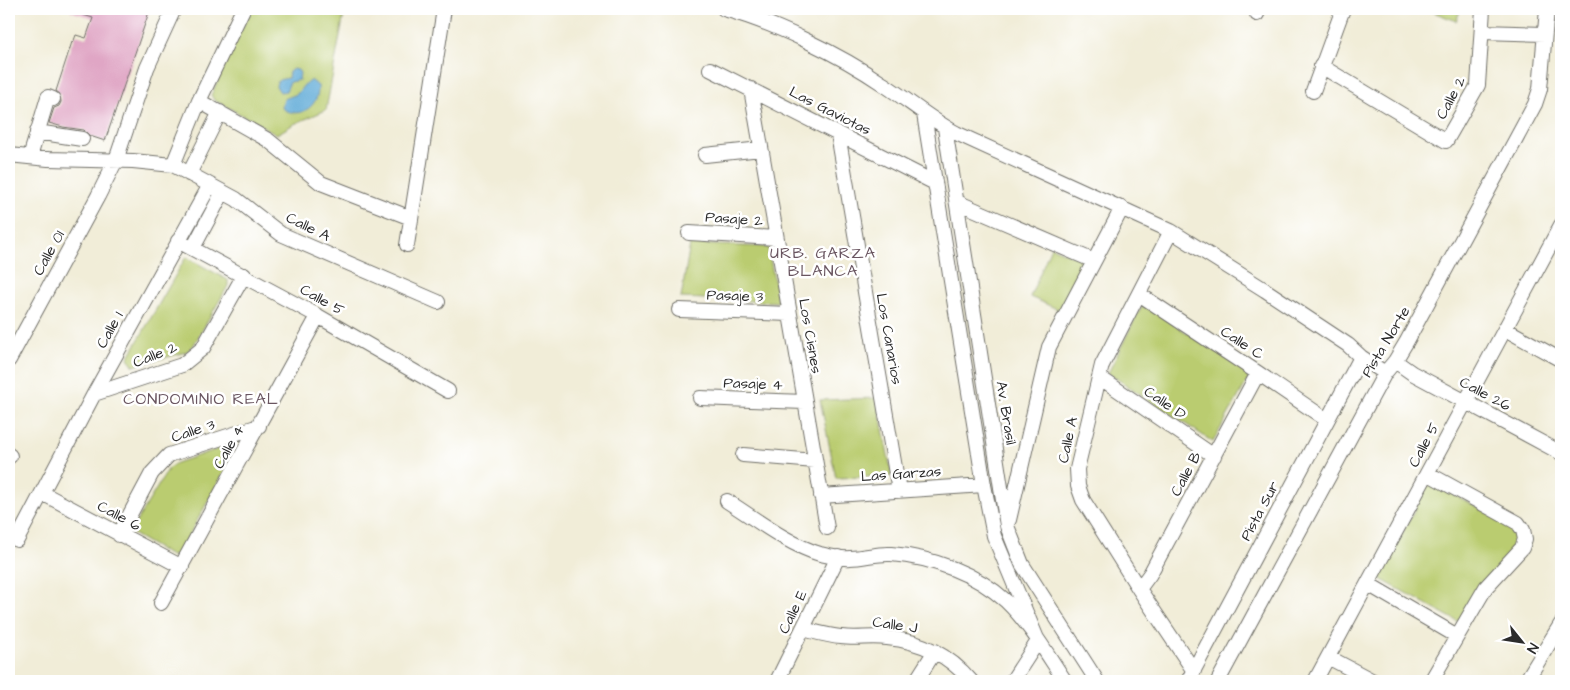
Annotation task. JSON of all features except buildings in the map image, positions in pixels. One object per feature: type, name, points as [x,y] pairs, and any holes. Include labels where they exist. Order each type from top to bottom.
[{"type":"street","name":"Calle 01","points":[[9,360],[116,160],[148,63],[174,9]]},
{"type":"street","points":[[9,155],[88,161],[116,160],[173,165],[199,101],[243,9]]},
{"type":"street","points":[[407,245],[444,9]]},
{"type":"street","points":[[724,9],[761,21],[842,60],[884,85],[945,128],[1171,230],[1348,345],[1385,373]]},
{"type":"street","points":[[1313,91],[1342,9]]},
{"type":"street","name":"Calle 2","points":[[1321,66],[1446,141],[1478,85],[1483,9]]},
{"type":"street","name":"Pista Norte","points":[[1218,681],[1385,373],[1395,361],[1412,332],[1535,104],[1540,89],[1547,9]]},
{"type":"street","points":[[1482,32],[1544,34]]},
{"type":"street","name":"Las Gaviotas","points":[[710,69],[935,183]]},
{"type":"street","name":"Los Cisnes","points":[[751,89],[827,528]]},
{"type":"street","points":[[30,157],[48,98],[53,99]]},
{"type":"street","points":[[199,101],[268,140],[321,183],[411,218]]},
{"type":"street","points":[[189,174],[220,112]]},
{"type":"street","points":[[924,114],[984,485],[994,536],[1038,641]]},
{"type":"street","name":"Av. Brasil","points":[[945,128],[1007,526],[1022,564],[1097,681]]},
{"type":"street","points":[[37,132],[82,139]]},
{"type":"street","name":"Los Canarios","points":[[838,134],[899,491]]},
{"type":"street","points":[[705,154],[761,149]]},
{"type":"street","name":"Calle A","points":[[173,165],[236,199],[281,234],[438,302]]},
{"type":"street","name":"Calle 1","points":[[17,540],[94,394],[210,185]]},
{"type":"street","points":[[193,248],[223,192]]},
{"type":"street","points":[[957,202],[1094,261]]},
{"type":"street","points":[[1007,526],[1049,347],[1122,208]]},
{"type":"street","name":"Calle 5","points":[[1315,681],[1561,225]]},
{"type":"street","name":"Calle A","points":[[1171,230],[1102,365],[1078,469],[1078,486],[1083,500],[1191,676]]},
{"type":"street","name":"Pasaje 2","points":[[689,233],[776,238]]},
{"type":"street","name":"Calle 5","points":[[178,241],[318,316],[448,391]]},
{"type":"street","name":"Calle 2","points":[[94,394],[182,365],[203,348],[244,275]]},
{"type":"street","name":"Calle C","points":[[1139,294],[1327,420]]},
{"type":"street","name":"Pasaje 3","points":[[679,310],[790,314]]},
{"type":"street","name":"Calle 4","points":[[161,604],[318,316]]},
{"type":"street","points":[[1505,329],[1561,360]]},
{"type":"street","name":"Pista Sur","points":[[1191,676],[1362,357]]},
{"type":"street","name":"Calle 26","points":[[1395,361],[1412,373],[1561,453]]},
{"type":"street","name":"Calle B","points":[[1139,589],[1150,574],[1258,372]]},
{"type":"street","name":"Calle D","points":[[1099,378],[1214,456]]},
{"type":"street","name":"Pasaje 4","points":[[700,398],[805,402]]},
{"type":"street","name":"Calle 3","points":[[119,534],[152,473],[169,455],[259,426]]},
{"type":"street","points":[[743,455],[815,461]]},
{"type":"street","points":[[1427,473],[1518,523],[1524,530],[1525,539],[1522,548],[1486,587],[1431,681]]},
{"type":"street","name":"Las Garzas","points":[[821,496],[984,485]]},
{"type":"street","name":"Calle 6","points":[[42,493],[182,568]]},
{"type":"street","points":[[727,501],[802,548],[821,554],[850,558],[870,554],[894,554],[914,557],[953,569],[995,592],[1013,609],[1038,641],[1065,681]]},
{"type":"street","name":"Calle E","points":[[777,681],[838,557]]},
{"type":"street","points":[[1368,584],[1457,636]]},
{"type":"street","points":[[1526,681],[1561,624]]},
{"type":"street","name":"Calle J","points":[[803,629],[839,637],[889,638],[919,643],[949,659],[971,681]]},
{"type":"street","points":[[1012,681],[1038,641]]},
{"type":"street","points":[[916,681],[935,651]]},
{"type":"street","points":[[1328,657],[1373,681]]},
{"type":"green space","points":[[251,9],[345,9],[326,110],[294,124],[277,134],[214,100],[211,95]]},
{"type":"green space","points":[[1426,9],[1461,9],[1456,21]]},
{"type":"green space","points":[[690,244],[768,247],[778,302],[681,298]]},
{"type":"green space","points":[[1051,247],[1089,262],[1064,312],[1030,297]]},
{"type":"green space","points":[[186,257],[228,280],[228,286],[193,346],[186,352],[134,366],[128,358]]},
{"type":"green space","points":[[1147,307],[1246,371],[1250,376],[1213,442],[1108,373],[1140,309]]},
{"type":"green space","points":[[877,398],[892,476],[836,478],[820,400]]},
{"type":"green space","points":[[227,446],[233,450],[233,456],[178,555],[171,556],[133,534],[133,527],[169,468],[176,463]]},
{"type":"green space","points":[[1431,483],[1514,526],[1518,531],[1518,544],[1461,620],[1457,621],[1382,580],[1380,576],[1427,486]]},
{"type":"water","points":[[293,69],[298,70],[300,73],[299,80],[290,82],[286,91],[280,92],[276,86],[277,82],[288,78],[289,72]]},
{"type":"water","points":[[311,80],[318,86],[316,100],[312,105],[301,112],[295,113],[282,108],[284,99],[297,94]]},
{"type":"district","name":"URB. GARZA BLANCA","points":[[823,262]]},
{"type":"district","name":"CONDOMINIO REAL","points":[[201,399]]}]
